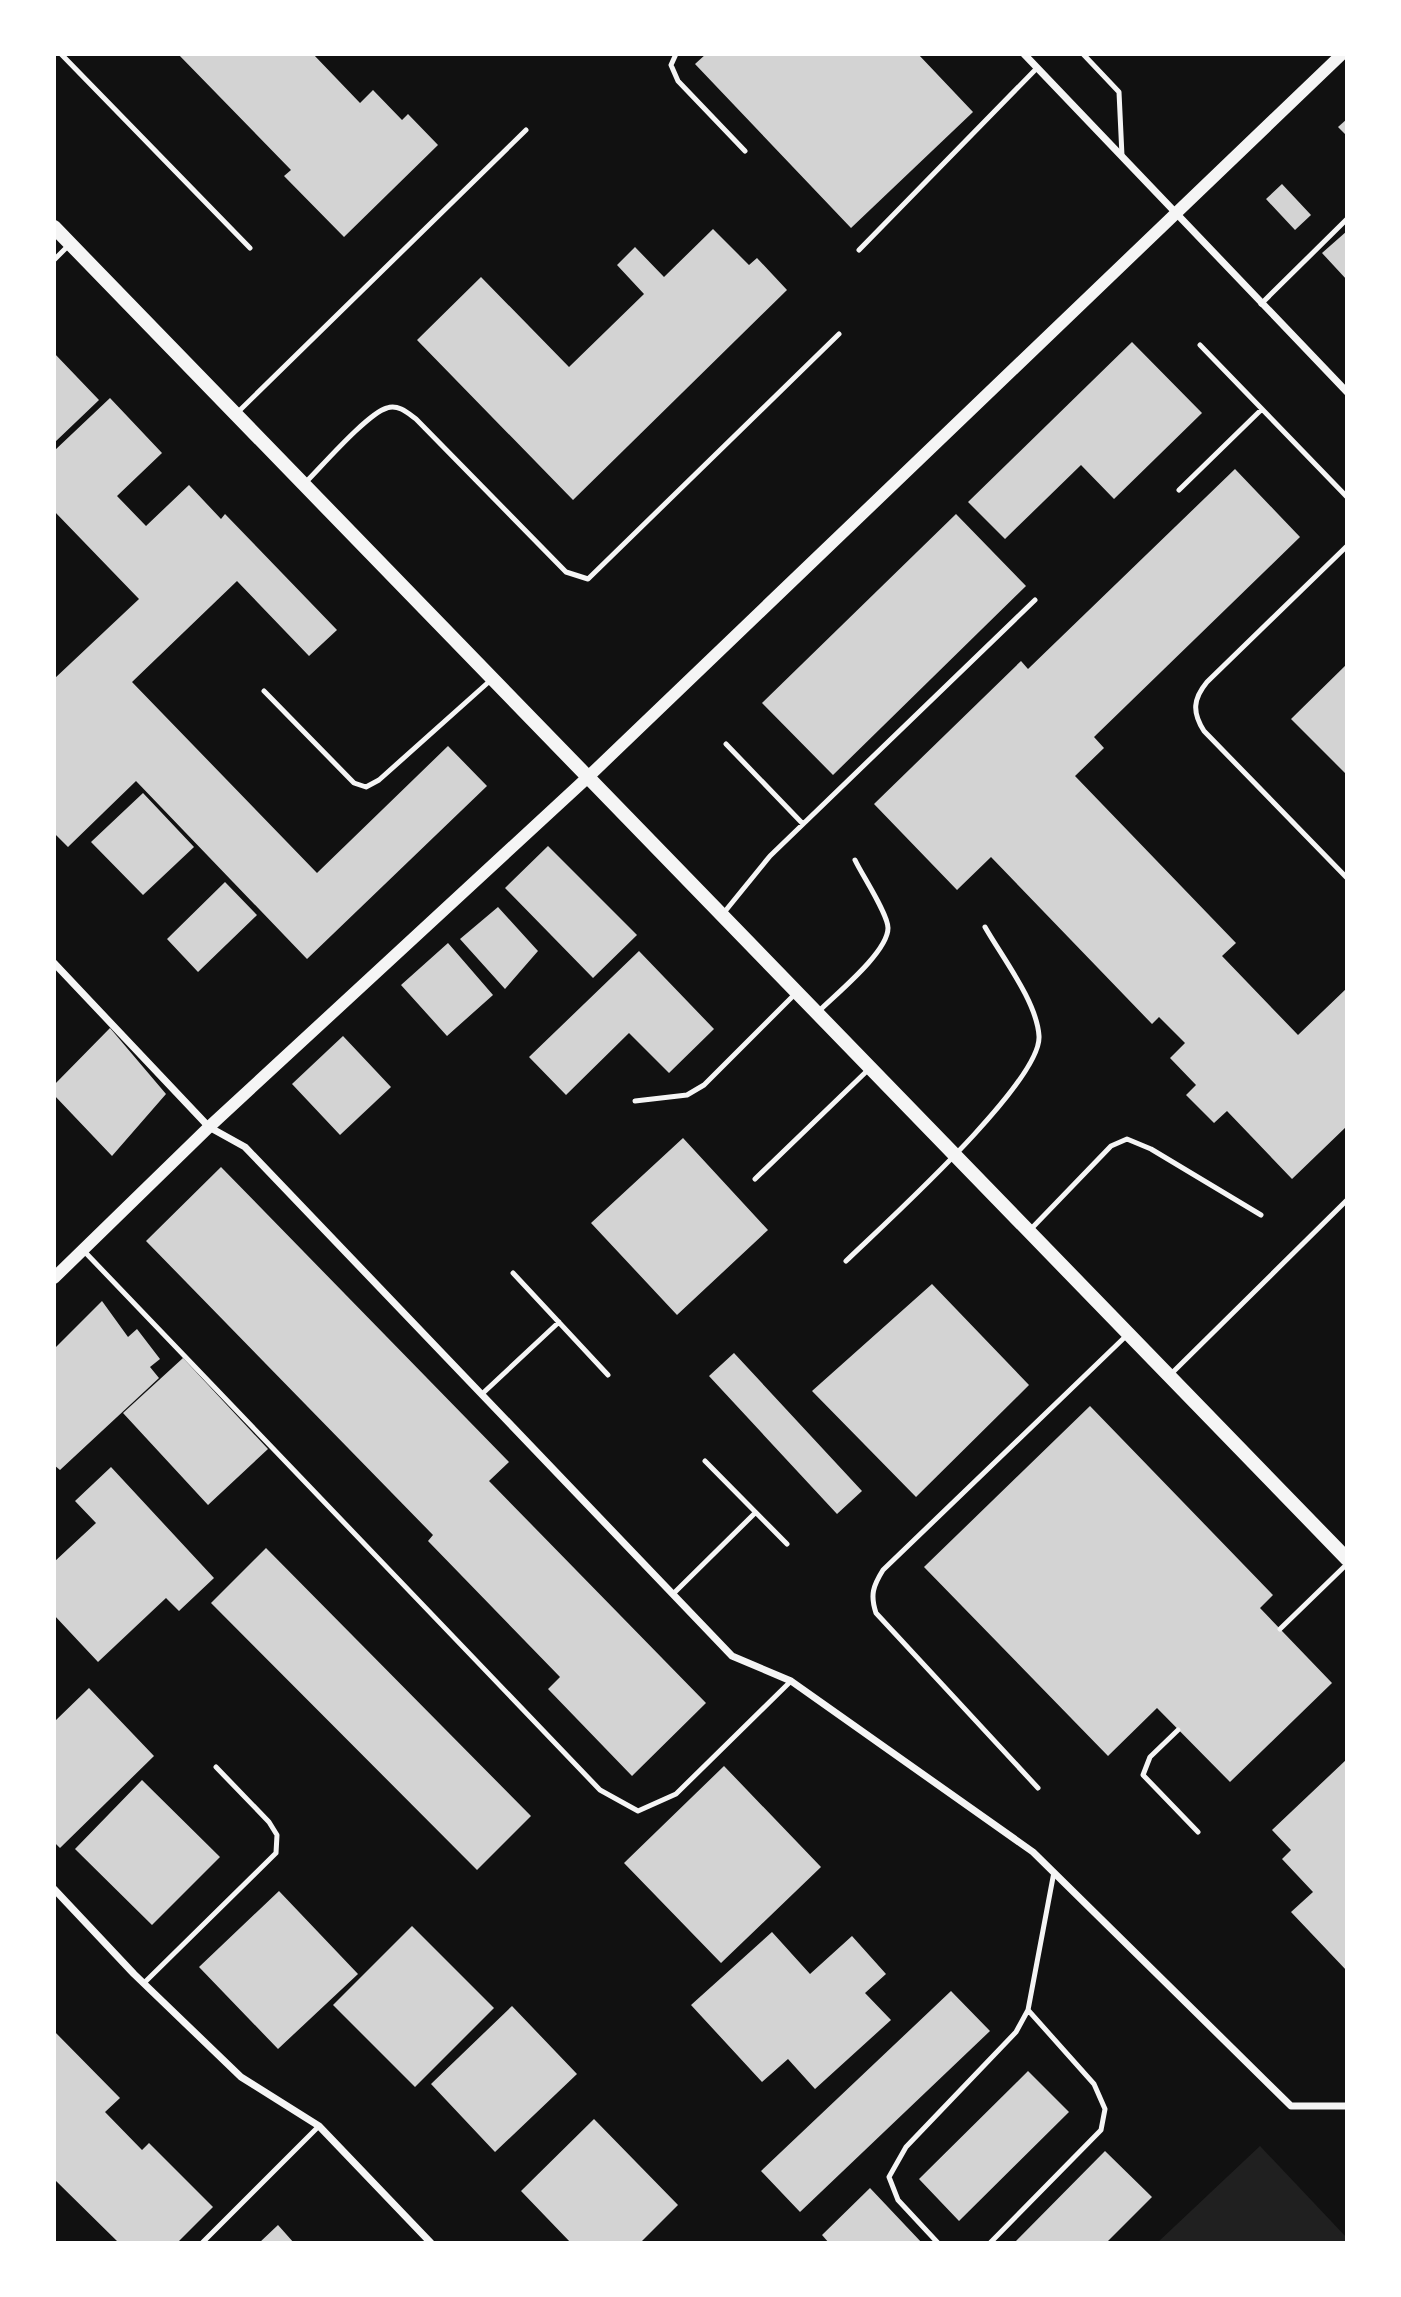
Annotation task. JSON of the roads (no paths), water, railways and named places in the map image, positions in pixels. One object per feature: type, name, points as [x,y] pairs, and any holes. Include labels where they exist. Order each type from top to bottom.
[{"type":"main road","points":[[54,227],[1347,1559]]},
{"type":"street","points":[[1024,54],[1175,215],[1347,391]]},
{"type":"street","points":[[54,1278],[209,1127],[588,777],[1342,54]]},
{"type":"street","points":[[54,963],[209,1127],[245,1147],[732,1656],[791,1681],[1034,1852],[1291,2106],[1347,2106]]},
{"type":"street","points":[[54,1889],[144,1983],[241,2077],[319,2126],[431,2243]]},
{"type":"lane","points":[[61,54],[250,248]]},
{"type":"lane","points":[[676,54],[671,65],[677,81],[745,151]]},
{"type":"lane","points":[[1083,54],[1119,92],[1122,158]]},
{"type":"lane","points":[[859,250],[1037,68]]},
{"type":"lane","points":[[236,414],[526,130]]},
{"type":"lane","points":[[1261,303],[1347,219]]},
{"type":"lane","points":[[54,260],[70,244]]},
{"type":"lane","points":[[304,484],[372,417],[387,407],[401,409],[416,419],[566,572],[587,579],[839,334]]},
{"type":"lane","points":[[1200,345],[1347,497]]},
{"type":"lane","points":[[1179,490],[1262,409]]},
{"type":"lane","points":[[1347,546],[1207,682],[1198,693],[1194,705],[1196,720],[1204,731],[1347,878]]},
{"type":"lane","points":[[722,915],[770,856],[1035,600]]},
{"type":"lane","points":[[264,691],[354,783],[366,787],[379,780],[492,679]]},
{"type":"lane","points":[[726,744],[803,824]]},
{"type":"lane","points":[[817,1013],[870,960],[886,938],[888,926],[855,860]]},
{"type":"lane","points":[[846,1261],[955,1155],[1005,1098],[1036,1055],[1039,1037],[1033,1010],[985,927]]},
{"type":"lane","points":[[635,1101],[687,1095],[704,1085],[797,992]]},
{"type":"lane","points":[[755,1179],[870,1068]]},
{"type":"lane","points":[[1029,1232],[1111,1146],[1127,1139],[1151,1149],[1261,1215]]},
{"type":"lane","points":[[1169,1376],[1347,1200]]},
{"type":"lane","points":[[83,1250],[600,1790],[638,1811],[676,1794],[791,1681]]},
{"type":"lane","points":[[513,1273],[608,1375]]},
{"type":"lane","points":[[482,1394],[559,1322]]},
{"type":"lane","points":[[1038,1787],[876,1613],[871,1599],[874,1584],[883,1570],[1129,1334]]},
{"type":"lane","points":[[705,1461],[787,1544]]},
{"type":"lane","points":[[673,1594],[755,1513]]},
{"type":"lane","points":[[1280,1629],[1347,1564]]},
{"type":"lane","points":[[1178,1730],[1150,1758],[1143,1775],[1198,1832]]},
{"type":"lane","points":[[144,1983],[276,1853],[277,1835],[269,1822],[216,1767]]},
{"type":"lane","points":[[937,2243],[898,2200],[889,2177],[906,2147],[1016,2032],[1028,2010],[1054,1872]]},
{"type":"lane","points":[[990,2243],[1101,2130],[1105,2109],[1094,2084],[1028,2010]]},
{"type":"lane","points":[[202,2243],[319,2126]]}]
